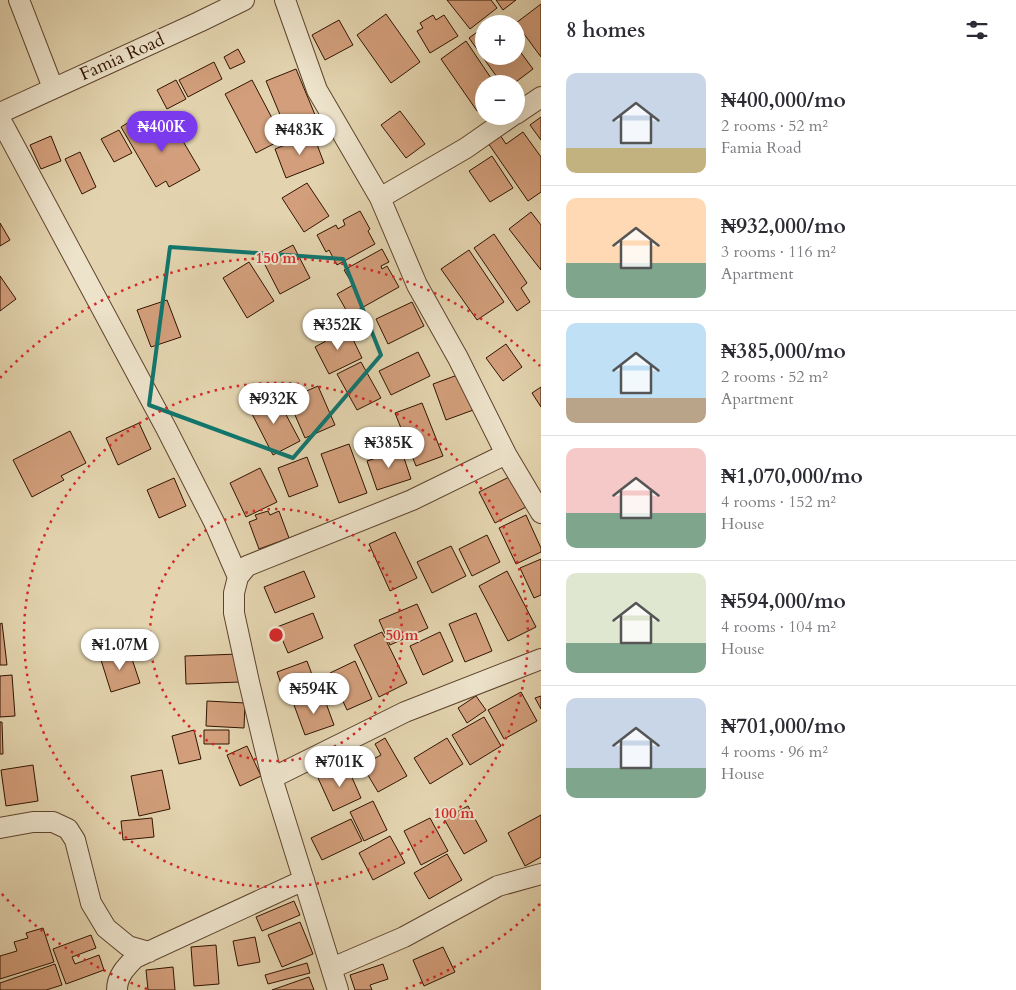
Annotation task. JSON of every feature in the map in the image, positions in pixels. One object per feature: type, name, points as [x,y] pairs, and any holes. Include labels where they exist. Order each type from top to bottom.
[{"type":"street","points":[[19,0],[53,88]]},
{"type":"street","name":"Famia Road","points":[[0,113],[244,0]]},
{"type":"street","points":[[285,0],[317,90],[380,198],[417,285],[458,358],[506,454],[541,513]]},
{"type":"street","points":[[525,108],[541,97]]},
{"type":"street","points":[[0,119],[166,428],[214,522],[238,577]]},
{"type":"street","points":[[380,198],[466,148],[499,125]]},
{"type":"street","points":[[338,990],[272,778],[234,613],[234,592],[238,577],[247,566],[412,500],[506,454]]},
{"type":"street","points":[[272,778],[404,712],[541,659]]},
{"type":"street","points":[[0,828],[32,822],[52,822],[68,830],[75,840],[91,903],[106,928],[128,946],[149,952]]},
{"type":"street","points":[[332,968],[404,937],[498,886],[541,874]]},
{"type":"street","points":[[117,990],[117,984],[123,970],[135,958],[304,880]]},
{"type":"highlighted area","points":[[170,247],[343,259],[381,355],[293,458],[149,405]]},
{"type":"building","points":[[447,0],[491,0],[497,8],[488,15],[475,15],[475,25],[470,29]]},
{"type":"building","points":[[496,0],[516,0],[503,10]]},
{"type":"building","points":[[541,4],[541,57],[525,35],[525,16]]},
{"type":"building","points":[[386,14],[420,62],[391,83],[357,35]]},
{"type":"building","points":[[433,15],[436,20],[444,15],[458,36],[430,53],[417,31],[423,28],[420,23]]},
{"type":"building","points":[[339,20],[353,45],[325,60],[312,35]]},
{"type":"building","points":[[475,34],[475,46],[469,38]]},
{"type":"building","points":[[466,41],[475,54],[475,65],[482,65],[489,75],[475,75],[475,108],[441,59]]},
{"type":"building","points":[[238,49],[245,62],[230,69],[224,57]]},
{"type":"building","points":[[525,58],[533,69],[525,75],[496,75],[488,65],[525,65]]},
{"type":"building","points":[[214,62],[222,79],[188,97],[179,80]]},
{"type":"building","points":[[296,69],[318,122],[288,134],[266,81]]},
{"type":"building","points":[[176,80],[186,99],[167,109],[157,90]]},
{"type":"building","points":[[252,80],[283,139],[256,153],[225,94]]},
{"type":"building","points":[[400,111],[425,144],[406,158],[381,125]]},
{"type":"building","points":[[541,117],[541,140],[530,125]]},
{"type":"building","points":[[134,119],[144,136],[171,121],[200,170],[169,187],[166,181],[156,187],[121,127]]},
{"type":"building","points":[[119,130],[132,153],[114,162],[101,139]]},
{"type":"building","points":[[523,132],[541,157],[541,192],[528,201],[488,143],[500,135],[506,144]]},
{"type":"building","points":[[313,134],[324,163],[286,178],[275,149]]},
{"type":"building","points":[[51,136],[61,161],[41,169],[30,145]]},
{"type":"building","points":[[80,152],[96,187],[82,194],[65,159]]},
{"type":"building","points":[[492,156],[513,188],[490,202],[469,171]]},
{"type":"building","points":[[307,183],[329,216],[304,232],[282,198]]},
{"type":"building","points":[[360,211],[370,229],[368,231],[375,244],[337,265],[329,250],[326,252],[317,235],[336,225],[338,229],[345,225],[343,220]]},
{"type":"building","points":[[531,212],[541,225],[541,270],[509,229]]},
{"type":"building","points":[[0,223],[10,240],[0,246]]},
{"type":"building","points":[[494,234],[527,283],[521,288],[530,302],[517,311],[474,248]]},
{"type":"building","points":[[293,245],[310,278],[280,294],[263,261]]},
{"type":"building","points":[[382,249],[389,262],[381,266],[382,269],[387,266],[399,287],[349,315],[337,294],[353,285],[344,270]]},
{"type":"building","points":[[469,250],[504,302],[477,320],[441,269]]},
{"type":"building","points":[[249,262],[274,301],[247,318],[223,278]]},
{"type":"building","points":[[0,276],[16,299],[0,311]]},
{"type":"building","points":[[167,300],[181,337],[151,347],[137,310]]},
{"type":"building","points":[[412,302],[424,326],[388,344],[376,319]]},
{"type":"building","points":[[348,329],[362,358],[329,374],[315,347],[326,341],[323,337],[338,330],[340,333]]},
{"type":"building","points":[[506,344],[522,367],[503,381],[486,358]]},
{"type":"building","points":[[418,352],[430,376],[391,395],[379,371]]},
{"type":"building","points":[[361,362],[381,398],[357,410],[337,374]]},
{"type":"building","points":[[463,373],[476,409],[446,420],[433,384]]},
{"type":"building","points":[[318,386],[335,425],[305,438],[288,399]]},
{"type":"building","points":[[541,387],[541,407],[532,393]]},
{"type":"building","points":[[275,394],[300,441],[273,455],[249,408]]},
{"type":"building","points":[[422,403],[443,456],[416,466],[395,413]]},
{"type":"building","points":[[139,423],[151,449],[118,465],[106,438]]},
{"type":"building","points":[[70,431],[86,463],[61,476],[64,480],[32,497],[13,460]]},
{"type":"building","points":[[349,444],[367,493],[339,503],[321,454]]},
{"type":"building","points":[[393,448],[394,451],[401,449],[411,479],[377,490],[367,461],[376,458],[375,455]]},
{"type":"building","points":[[307,457],[318,486],[289,497],[278,468]]},
{"type":"building","points":[[260,468],[277,502],[246,517],[230,483]]},
{"type":"building","points":[[511,476],[526,507],[495,523],[479,492]]},
{"type":"building","points":[[174,478],[186,506],[159,518],[147,490]]},
{"type":"building","points":[[268,511],[270,515],[279,511],[289,538],[259,549],[249,522],[257,519],[255,515]]},
{"type":"building","points":[[526,515],[541,548],[541,552],[516,564],[499,528]]},
{"type":"building","points":[[395,532],[417,578],[390,591],[369,544]]},
{"type":"building","points":[[487,535],[500,562],[472,576],[459,549]]},
{"type":"building","points":[[451,546],[466,576],[432,593],[417,562]]},
{"type":"building","points":[[541,559],[541,595],[534,598],[520,568]]},
{"type":"building","points":[[304,571],[315,597],[275,613],[264,587]]},
{"type":"building","points":[[507,571],[536,627],[508,641],[479,586]]},
{"type":"building","points":[[417,604],[428,628],[390,645],[379,620]]},
{"type":"building","points":[[313,613],[323,638],[288,653],[277,627]]},
{"type":"building","points":[[476,613],[492,651],[465,662],[449,624]]},
{"type":"building","points":[[2,623],[7,665],[0,665],[0,624]]},
{"type":"building","points":[[382,632],[407,683],[379,697],[354,645]]},
{"type":"building","points":[[440,632],[453,661],[423,675],[410,646]]},
{"type":"building","points":[[129,650],[140,683],[111,692],[101,660]]},
{"type":"building","points":[[239,654],[240,682],[186,684],[185,656]]},
{"type":"building","points":[[307,661],[317,688],[286,698],[277,672]]},
{"type":"building","points":[[355,661],[372,699],[347,710],[330,673]]},
{"type":"building","points":[[12,675],[15,716],[0,717],[0,676]]},
{"type":"building","points":[[521,692],[537,721],[504,739],[488,710]]},
{"type":"building","points":[[323,695],[334,725],[305,735],[294,705]]},
{"type":"building","points":[[476,696],[486,710],[467,723],[458,708]]},
{"type":"building","points":[[541,696],[541,709],[535,698]]},
{"type":"building","points":[[207,701],[245,703],[244,728],[206,726]]},
{"type":"building","points":[[484,717],[501,746],[470,765],[452,735]]},
{"type":"building","points":[[0,722],[2,722],[3,754],[0,754]]},
{"type":"building","points":[[194,730],[201,759],[179,764],[172,736]]},
{"type":"building","points":[[204,730],[229,730],[229,744],[204,744]]},
{"type":"building","points":[[385,738],[407,776],[378,792],[362,765],[381,755],[375,744]]},
{"type":"building","points":[[447,738],[463,764],[430,784],[414,758]]},
{"type":"building","points":[[247,746],[261,776],[240,786],[227,755]]},
{"type":"building","points":[[33,765],[38,801],[6,806],[1,770]]},
{"type":"building","points":[[347,766],[361,798],[333,811],[318,778]]},
{"type":"building","points":[[162,770],[170,809],[139,816],[131,776]]},
{"type":"building","points":[[373,801],[387,830],[364,841],[350,812]]},
{"type":"building","points":[[468,806],[487,841],[464,854],[444,819]]},
{"type":"building","points":[[541,815],[541,857],[525,866],[508,833]]},
{"type":"building","points":[[152,818],[154,837],[123,840],[121,821]]},
{"type":"building","points":[[430,818],[448,851],[421,865],[404,831]]},
{"type":"building","points":[[351,819],[362,841],[322,860],[311,838]]},
{"type":"building","points":[[390,836],[405,863],[373,880],[359,853]]},
{"type":"building","points":[[447,854],[462,880],[429,899],[414,873]]},
{"type":"building","points":[[294,901],[300,915],[262,931],[256,917]]},
{"type":"building","points":[[300,922],[313,954],[282,967],[268,935]]},
{"type":"building","points":[[43,928],[54,962],[0,979],[0,956],[17,951],[14,942],[28,938],[26,933]]},
{"type":"building","points":[[91,935],[96,948],[72,957],[75,964],[99,955],[104,970],[66,984],[53,949]]},
{"type":"building","points":[[255,937],[260,962],[238,966],[233,941]]},
{"type":"building","points":[[216,945],[219,984],[194,986],[191,947]]},
{"type":"building","points":[[443,947],[455,972],[424,986],[413,960]]},
{"type":"building","points":[[307,963],[310,973],[268,984],[265,975]]},
{"type":"building","points":[[55,964],[62,985],[46,990],[0,990],[0,983]]},
{"type":"building","points":[[383,964],[388,979],[370,985],[372,990],[355,990],[350,975]]},
{"type":"building","points":[[173,967],[175,990],[148,990],[146,970]]},
{"type":"building","points":[[309,977],[314,990],[272,990]]}]
